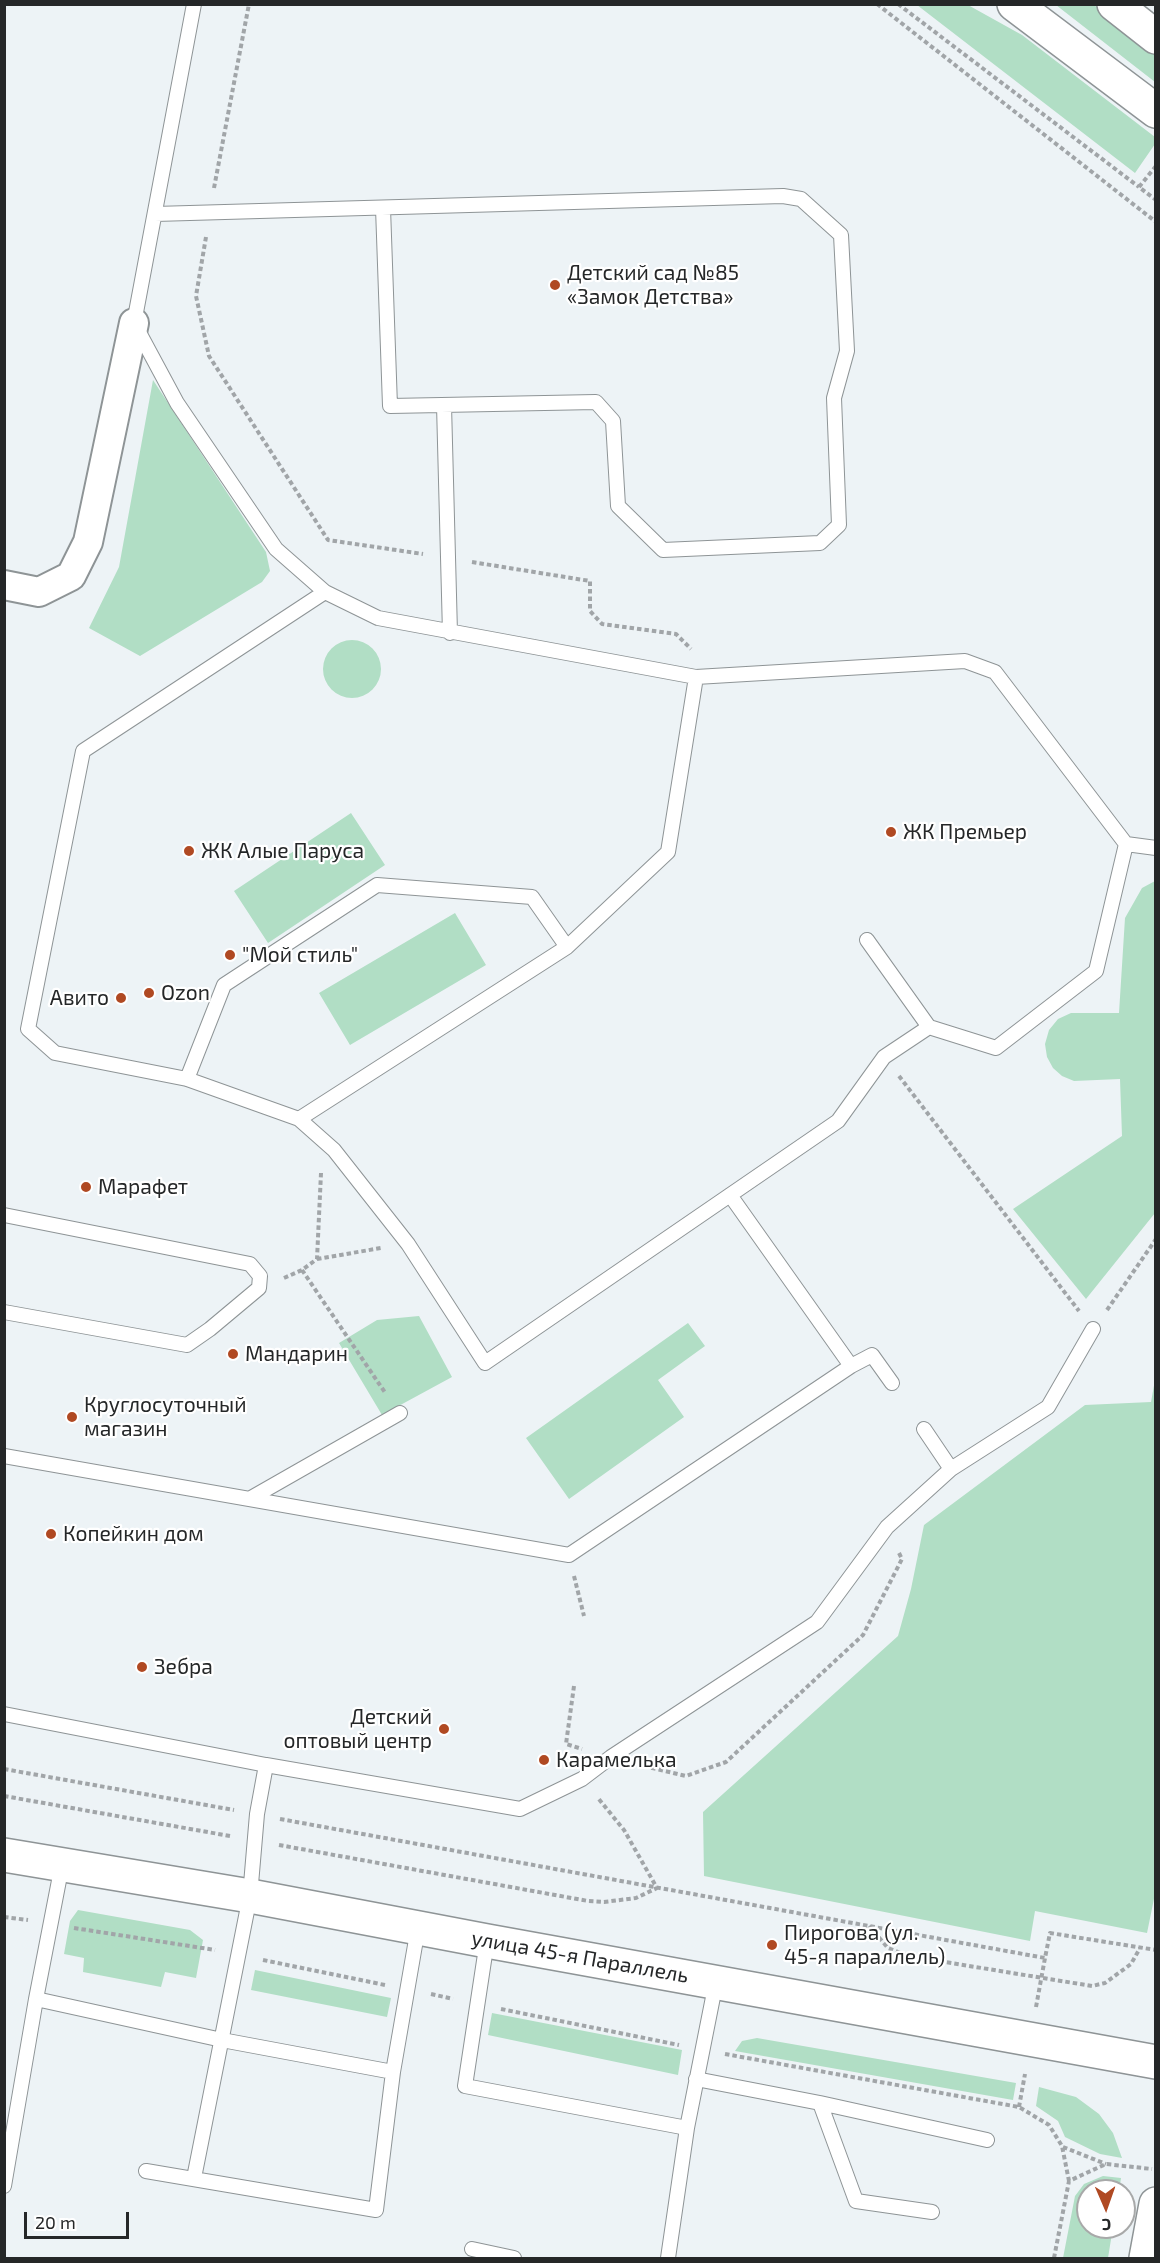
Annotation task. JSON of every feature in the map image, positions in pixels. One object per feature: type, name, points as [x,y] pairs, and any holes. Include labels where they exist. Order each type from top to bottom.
[{"type":"main road","points":[[1014,4],[1155,111]]},
{"type":"main road","points":[[1114,4],[1155,37]]},
{"type":"main road","name":"улица 45-я Параллель","points":[[4,1855],[250,1896],[1155,2062]]},
{"type":"main road","points":[[1146,2259],[1155,2204]]},
{"type":"street","points":[[4,585],[39,592],[71,576],[88,542],[134,323]]},
{"type":"lane","points":[[194,4],[134,323],[177,403],[276,549],[325,592],[378,618],[696,677],[965,661],[995,672],[1126,844],[1155,848]]},
{"type":"lane","points":[[155,214],[783,196],[801,199],[841,235],[847,351],[834,398],[839,525],[820,543],[663,550],[618,506],[613,421],[596,402],[390,406],[383,208]]},
{"type":"lane","points":[[444,405],[450,633]]},
{"type":"lane","points":[[325,592],[83,751],[28,1029],[55,1053],[187,1079],[299,1119],[334,1149],[408,1244],[485,1363],[838,1121],[884,1057],[929,1027]]},
{"type":"lane","points":[[299,1119],[567,947],[668,852],[696,677]]},
{"type":"lane","points":[[867,940],[929,1027],[996,1048],[1096,971],[1126,844]]},
{"type":"lane","points":[[187,1079],[224,985],[377,885],[532,897],[567,947]]},
{"type":"lane","points":[[730,1195],[851,1366]]},
{"type":"lane","points":[[4,1215],[250,1264],[260,1276],[259,1288],[187,1345],[4,1312]]},
{"type":"lane","points":[[4,1714],[266,1765],[520,1809],[582,1779],[611,1757],[816,1622],[888,1527],[951,1469],[1048,1407],[1093,1329]]},
{"type":"lane","points":[[4,1456],[569,1555],[851,1366],[872,1355],[892,1383]]},
{"type":"lane","points":[[251,1498],[400,1413]]},
{"type":"lane","points":[[924,1429],[951,1469]]},
{"type":"lane","points":[[194,2178],[250,1896],[257,1814],[266,1765]]},
{"type":"lane","points":[[4,2186],[62,1865]]},
{"type":"lane","points":[[146,2171],[376,2210],[393,2072],[418,1928]]},
{"type":"lane","points":[[487,1941],[465,2086],[687,2128]]},
{"type":"lane","points":[[668,2259],[687,2128],[716,1982]]},
{"type":"lane","points":[[36,1999],[222,2040],[393,2072]]},
{"type":"lane","points":[[696,2079],[820,2103],[987,2140]]},
{"type":"lane","points":[[820,2103],[856,2201],[932,2212]]},
{"type":"lane","points":[[472,2249],[514,2259]]},
{"type":"path","points":[[877,4],[1155,222]]},
{"type":"path","points":[[898,4],[1155,200]]},
{"type":"path","points":[[1138,187],[1155,166]]},
{"type":"path","points":[[884,1057],[1093,1329],[1155,1239]]},
{"type":"path","points":[[318,1259],[320,1181]]},
{"type":"path","points":[[259,1288],[302,1270],[318,1259],[371,1249]]},
{"type":"path","points":[[302,1270],[400,1413]]},
{"type":"path","points":[[574,1686],[566,1744],[686,1776],[726,1762],[863,1635],[902,1559],[888,1527]]},
{"type":"path","points":[[569,1555],[584,1616]]},
{"type":"path","points":[[4,1769],[1045,1958],[1050,1933],[1155,1950]]},
{"type":"path","points":[[582,1779],[624,1830],[657,1888]]},
{"type":"path","points":[[4,1796],[588,1900],[604,1902],[636,1898],[657,1888]]},
{"type":"path","points":[[4,1917],[239,1955],[702,2050],[1019,2107],[1049,2125],[1062,2146],[1069,2181],[1054,2259]]},
{"type":"path","points":[[869,1926],[888,1948],[908,1956],[1092,1986],[1105,1983],[1131,1964],[1140,1948]]},
{"type":"path","points":[[1062,2146],[1107,2164],[1155,2169]]},
{"type":"path","points":[[1069,2181],[1107,2164]]},
{"type":"green space","points":[[917,5],[968,5],[1022,35],[1155,137],[1155,144],[1135,173]]},
{"type":"green space","points":[[1056,5],[1094,5],[1155,52],[1155,82]]},
{"type":"green space","points":[[153,380],[266,552],[270,571],[262,582],[140,656],[89,628],[119,567]]},
{"type":"green space","points":[[346,640],[358,640],[373,648],[381,663],[381,675],[373,690],[358,698],[346,698],[331,690],[323,675],[323,663],[331,648]]},
{"type":"green space","points":[[351,813],[385,865],[268,943],[234,891]]},
{"type":"green space","points":[[1155,881],[1155,1213],[1086,1299],[1013,1209],[1122,1136],[1120,1079],[1074,1081],[1062,1076],[1053,1068],[1047,1057],[1045,1044],[1049,1030],[1058,1019],[1071,1013],[1119,1013],[1125,918],[1142,888]]},
{"type":"green space","points":[[455,913],[486,965],[350,1045],[319,993]]},
{"type":"green space","points":[[419,1316],[452,1377],[382,1415],[339,1343],[377,1320]]},
{"type":"green space","points":[[688,1323],[705,1346],[658,1380],[684,1417],[569,1499],[526,1438]]},
{"type":"green space","points":[[1155,1380],[1156,1889],[1147,1933],[1035,1911],[1030,1941],[704,1876],[703,1812],[898,1636],[911,1589],[924,1525],[1085,1405],[1151,1402]]},
{"type":"green space","points":[[78,1910],[190,1930],[203,1940],[196,1978],[165,1972],[161,1987],[83,1972],[84,1958],[64,1954],[70,1921]]},
{"type":"green space","points":[[255,1970],[391,1998],[387,2017],[251,1990]]},
{"type":"green space","points":[[492,2013],[682,2050],[678,2075],[488,2035]]},
{"type":"green space","points":[[757,2038],[1016,2083],[1013,2100],[735,2051],[742,2041]]},
{"type":"green space","points":[[1039,2087],[1076,2097],[1099,2114],[1113,2133],[1122,2158],[1100,2154],[1065,2137],[1058,2121],[1036,2106]]},
{"type":"green space","points":[[1103,2176],[1121,2178],[1121,2179],[1096,2179]]},
{"type":"green space","points":[[1075,2196],[1076,2239],[1111,2239],[1108,2258],[1063,2258]]},
{"type":"place","name":"Детский сад №85 «Замок Детства»","points":[[555,285]]},
{"type":"place","name":"ЖК Премьер","points":[[891,832]]},
{"type":"place","name":"ЖК Алые Паруса","points":[[189,851]]},
{"type":"place","name":"\"Мой стиль\"","points":[[230,955]]},
{"type":"place","name":"Ozon","points":[[149,993]]},
{"type":"place","name":"Авито","points":[[121,998]]},
{"type":"place","name":"Марафет","points":[[86,1187]]},
{"type":"place","name":"Мандарин","points":[[233,1354]]},
{"type":"place","name":"Круглосуточный магазин","points":[[72,1417]]},
{"type":"place","name":"Копейкин дом","points":[[51,1534]]},
{"type":"place","name":"Зебра","points":[[142,1667]]},
{"type":"place","name":"Детский оптовый центр","points":[[444,1729]]},
{"type":"place","name":"Карамелька","points":[[544,1760]]},
{"type":"place","name":"Пирогова (ул. 45-я параллель)","points":[[772,1945]]}]
